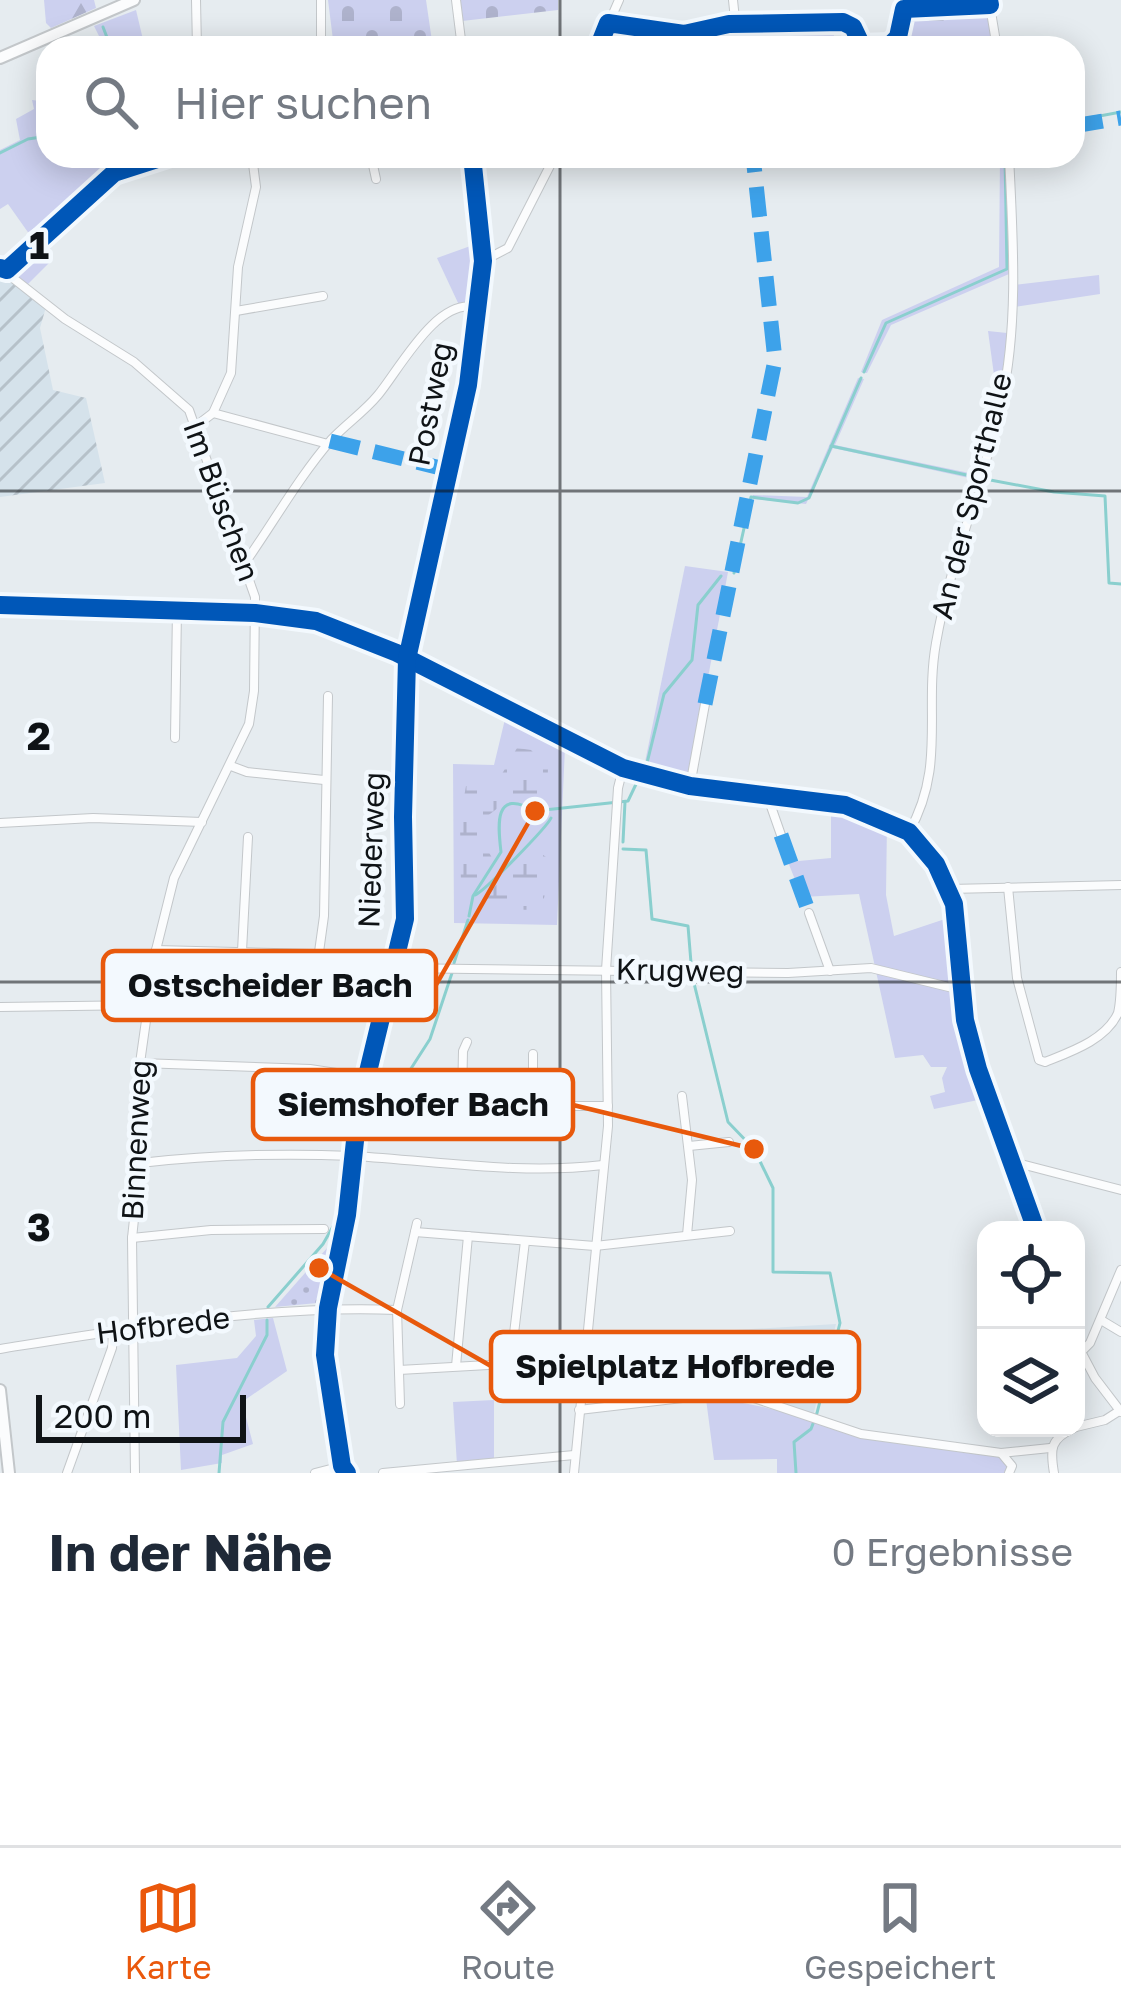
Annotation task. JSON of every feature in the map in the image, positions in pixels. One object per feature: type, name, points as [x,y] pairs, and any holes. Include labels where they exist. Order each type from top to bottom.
[{"type":"main road","points":[[51,36],[134,0]]},
{"type":"main road","points":[[0,58],[36,42]]},
{"type":"main road","points":[[0,1390],[9,1473]]},
{"type":"street","points":[[196,0],[197,36]]},
{"type":"street","points":[[321,0],[321,36]]},
{"type":"street","points":[[456,0],[460,36]]},
{"type":"street","points":[[603,36],[619,0]]},
{"type":"street","points":[[733,0],[737,36]]},
{"type":"street","points":[[896,36],[902,14],[912,6],[990,3],[995,36]]},
{"type":"street","points":[[608,23],[671,34],[736,24],[843,22],[857,36]]},
{"type":"street","points":[[3,269],[114,173],[130,168]]},
{"type":"street","points":[[196,426],[213,413],[231,373],[238,267],[256,187],[254,168]]},
{"type":"street","points":[[374,168],[376,179]]},
{"type":"street","name":"Postweg","points":[[407,658],[468,385],[482,261],[473,168]]},
{"type":"street","points":[[482,261],[508,248],[549,168]]},
{"type":"street","name":"An der Sporthalle","points":[[909,832],[934,748],[936,642],[1002,399],[1012,303],[1009,168]]},
{"type":"street","name":"Im Büschen","points":[[3,269],[65,319],[134,362],[178,397],[196,426],[253,582],[255,613]]},
{"type":"street","points":[[236,311],[323,296]]},
{"type":"street","points":[[245,563],[328,444],[374,400],[435,322],[456,308],[478,308]]},
{"type":"street","points":[[213,413],[328,444]]},
{"type":"street","points":[[0,605],[255,613],[330,625],[407,658],[623,768],[690,786],[845,805],[909,832],[936,864],[949,889],[957,921],[961,990],[978,1069],[1033,1221]]},
{"type":"street","points":[[176,738],[177,610]]},
{"type":"street","name":"Binnenweg","points":[[136,1473],[132,1238],[146,1005],[174,878],[232,766],[252,705],[255,613]]},
{"type":"street","name":"Niederweg","points":[[345,1469],[326,1355],[328,1308],[346,1215],[351,1156],[405,920],[407,658]]},
{"type":"street","points":[[319,952],[324,916],[328,696]]},
{"type":"street","points":[[690,786],[705,704]]},
{"type":"street","points":[[232,766],[247,772],[324,780]]},
{"type":"street","points":[[574,1473],[608,1106],[606,970],[623,768]]},
{"type":"street","points":[[767,795],[782,835]]},
{"type":"street","points":[[0,823],[93,818],[202,822]]},
{"type":"street","points":[[242,951],[248,837]]},
{"type":"street","points":[[949,889],[1121,884]]},
{"type":"street","points":[[1008,887],[1017,978],[1040,1060],[1075,1051],[1106,1028],[1118,1013],[1121,973]]},
{"type":"street","points":[[809,913],[830,971]]},
{"type":"street","points":[[157,950],[396,956]]},
{"type":"street","name":"Krugweg","points":[[395,968],[871,968],[961,990]]},
{"type":"street","points":[[0,1007],[146,1005]]},
{"type":"street","points":[[462,1100],[467,1042]]},
{"type":"street","points":[[533,1054],[533,1106]]},
{"type":"street","points":[[140,1064],[310,1069],[369,1078]]},
{"type":"street","points":[[422,1096],[533,1106],[608,1106]]},
{"type":"street","points":[[682,1096],[692,1180],[688,1235]]},
{"type":"street","points":[[688,1146],[729,1142]]},
{"type":"street","points":[[140,1162],[351,1156],[514,1170],[603,1165]]},
{"type":"street","points":[[1013,1166],[1021,1164],[1121,1190]]},
{"type":"street","points":[[400,1404],[397,1310],[416,1228],[468,1237],[595,1246],[730,1231]]},
{"type":"street","points":[[132,1238],[212,1230],[324,1229]]},
{"type":"street","points":[[456,1366],[468,1237]]},
{"type":"street","points":[[399,1370],[506,1364],[511,1359],[525,1241]]},
{"type":"street","points":[[1085,1348],[1121,1270]]},
{"type":"street","name":"Hofbrede","points":[[0,1349],[113,1331],[328,1308],[397,1310]]},
{"type":"street","points":[[1101,1320],[1121,1332]]},
{"type":"street","points":[[67,1473],[112,1348],[113,1331]]},
{"type":"street","points":[[1085,1358],[1120,1412],[1085,1425]]},
{"type":"street","points":[[579,1410],[745,1395],[861,1434],[1001,1453],[1050,1448]]},
{"type":"street","points":[[1054,1473],[1050,1448],[1057,1437]]},
{"type":"street","points":[[1001,1453],[1010,1470],[1026,1450]]},
{"type":"street","points":[[383,1473],[574,1455]]},
{"type":"street","points":[[315,1473],[345,1469]]},
{"type":"shaded area","points":[[614,30],[671,36],[607,36]]},
{"type":"shaded area","points":[[0,267],[27,285],[46,307],[40,328],[53,390],[86,398],[105,483],[0,497]]},
{"type":"shaded area","points":[[836,1324],[812,1420],[730,1399],[718,1331]]},
{"type":"green space","points":[[44,0],[94,0],[96,8],[51,28],[46,23]]},
{"type":"green space","points":[[328,0],[426,0],[431,36],[332,36]]},
{"type":"green space","points":[[460,0],[558,0],[558,10],[462,21]]},
{"type":"green space","points":[[904,0],[986,0],[992,36],[897,36]]},
{"type":"green space","points":[[913,8],[945,9],[942,36],[898,36],[903,14]]},
{"type":"green space","points":[[136,10],[142,36],[99,36],[94,26]]},
{"type":"green space","points":[[833,25],[834,36],[787,36],[787,26]]},
{"type":"green space","points":[[32,100],[36,100],[36,168],[122,168],[96,184],[38,247],[53,259],[27,285],[9,269],[37,245],[8,204],[0,209],[0,150],[20,140],[16,119],[34,109]]},
{"type":"green space","points":[[1000,168],[1007,168],[1009,274],[891,325],[867,373],[861,372],[882,320],[999,267]]},
{"type":"green space","points":[[476,244],[475,299],[459,305],[437,258]]},
{"type":"green space","points":[[1099,275],[1100,294],[1014,307],[1014,285]]},
{"type":"green space","points":[[988,331],[1007,333],[1000,397],[997,397]]},
{"type":"green space","points":[[858,378],[864,379],[835,445],[979,475],[978,480],[833,448],[806,504],[753,499],[753,495],[807,497]]},
{"type":"green space","points":[[685,566],[728,572],[689,778],[644,767]]},
{"type":"green space","points":[[506,715],[565,747],[557,925],[454,923],[453,764],[494,765]]},
{"type":"green space","points":[[517,748],[531,750],[548,768],[547,792],[522,802],[507,801],[486,817],[484,843],[492,858],[471,892],[465,893],[461,888],[460,819],[466,786],[495,786]]},
{"type":"green space","points":[[831,805],[887,822],[886,895],[894,936],[948,918],[961,1026],[983,1099],[934,1109],[930,1096],[945,1092],[942,1078],[947,1067],[931,1067],[923,1055],[895,1058],[859,894],[802,897],[788,862],[831,858]]},
{"type":"green space","points":[[532,847],[546,857],[547,886],[541,910],[483,909],[482,903],[506,872]]},
{"type":"green space","points":[[335,1239],[323,1297],[317,1303],[275,1307]]},
{"type":"green space","points":[[273,1318],[287,1371],[242,1402],[253,1444],[222,1455],[222,1463],[181,1470],[176,1365],[237,1358],[256,1336],[254,1320]]},
{"type":"green space","points":[[706,1399],[765,1407],[881,1436],[1013,1450],[1005,1473],[777,1473],[777,1459],[714,1460]]},
{"type":"green space","points":[[494,1400],[494,1463],[457,1465],[453,1402]]},
{"type":"waterway","points":[[103,27],[106,36]]},
{"type":"waterway","points":[[1085,119],[1121,112]]},
{"type":"waterway","points":[[0,153],[36,138]]},
{"type":"waterway","points":[[864,372],[886,323],[1007,269],[1005,168]]},
{"type":"waterway","points":[[734,573],[751,497],[798,503],[809,498],[861,378]]},
{"type":"waterway","points":[[831,446],[976,477]]},
{"type":"waterway","points":[[985,479],[1105,496],[1109,583],[1121,584]]},
{"type":"waterway","points":[[646,767],[664,694],[692,660],[698,605],[721,576]]},
{"type":"waterway","points":[[469,916],[473,896],[501,852],[499,821],[505,807],[521,805],[535,811],[628,801],[638,780]]},
{"type":"waterway","points":[[623,842],[625,802]]},
{"type":"waterway","points":[[475,895],[551,818]]},
{"type":"waterway","points":[[623,849],[646,850],[652,919],[688,926],[692,975],[728,1122],[754,1149],[773,1188],[773,1272],[830,1273],[840,1323],[811,1429],[794,1442],[796,1473]]},
{"type":"waterway","points":[[454,963],[468,920]]},
{"type":"waterway","points":[[358,1151],[366,1113],[403,1081],[430,1039],[452,973]]},
{"type":"waterway","points":[[268,1307],[323,1244],[335,1223],[344,1167]]},
{"type":"waterway","points":[[219,1473],[223,1422],[267,1335],[267,1320]]},
{"type":"marked path","points":[[1085,124],[1121,118]]},
{"type":"marked path","points":[[705,704],[775,360],[754,168]]},
{"type":"marked path","points":[[330,441],[449,470]]},
{"type":"marked path","points":[[781,835],[809,913]]},
{"type":"cycle path","points":[[898,36],[904,9],[990,5],[989,0]]},
{"type":"cycle path","points":[[603,36],[608,23],[684,34],[729,24],[843,22],[857,36]]},
{"type":"cycle path","points":[[0,268],[7,270],[114,173],[130,168]]},
{"type":"cycle path","points":[[347,1473],[342,1466],[325,1355],[328,1308],[347,1215],[358,1113],[405,919],[407,659],[468,385],[483,261],[473,168]]},
{"type":"cycle path","points":[[0,605],[255,613],[316,621],[397,653],[623,768],[690,786],[845,805],[909,832],[936,864],[954,904],[965,1020],[1033,1221]]},
{"type":"place","name":"Ostscheider Bach","points":[[535,811]]},
{"type":"place","name":"Siemshofer Bach","points":[[754,1149]]},
{"type":"place","name":"Spielplatz Hofbrede","points":[[319,1268]]}]
